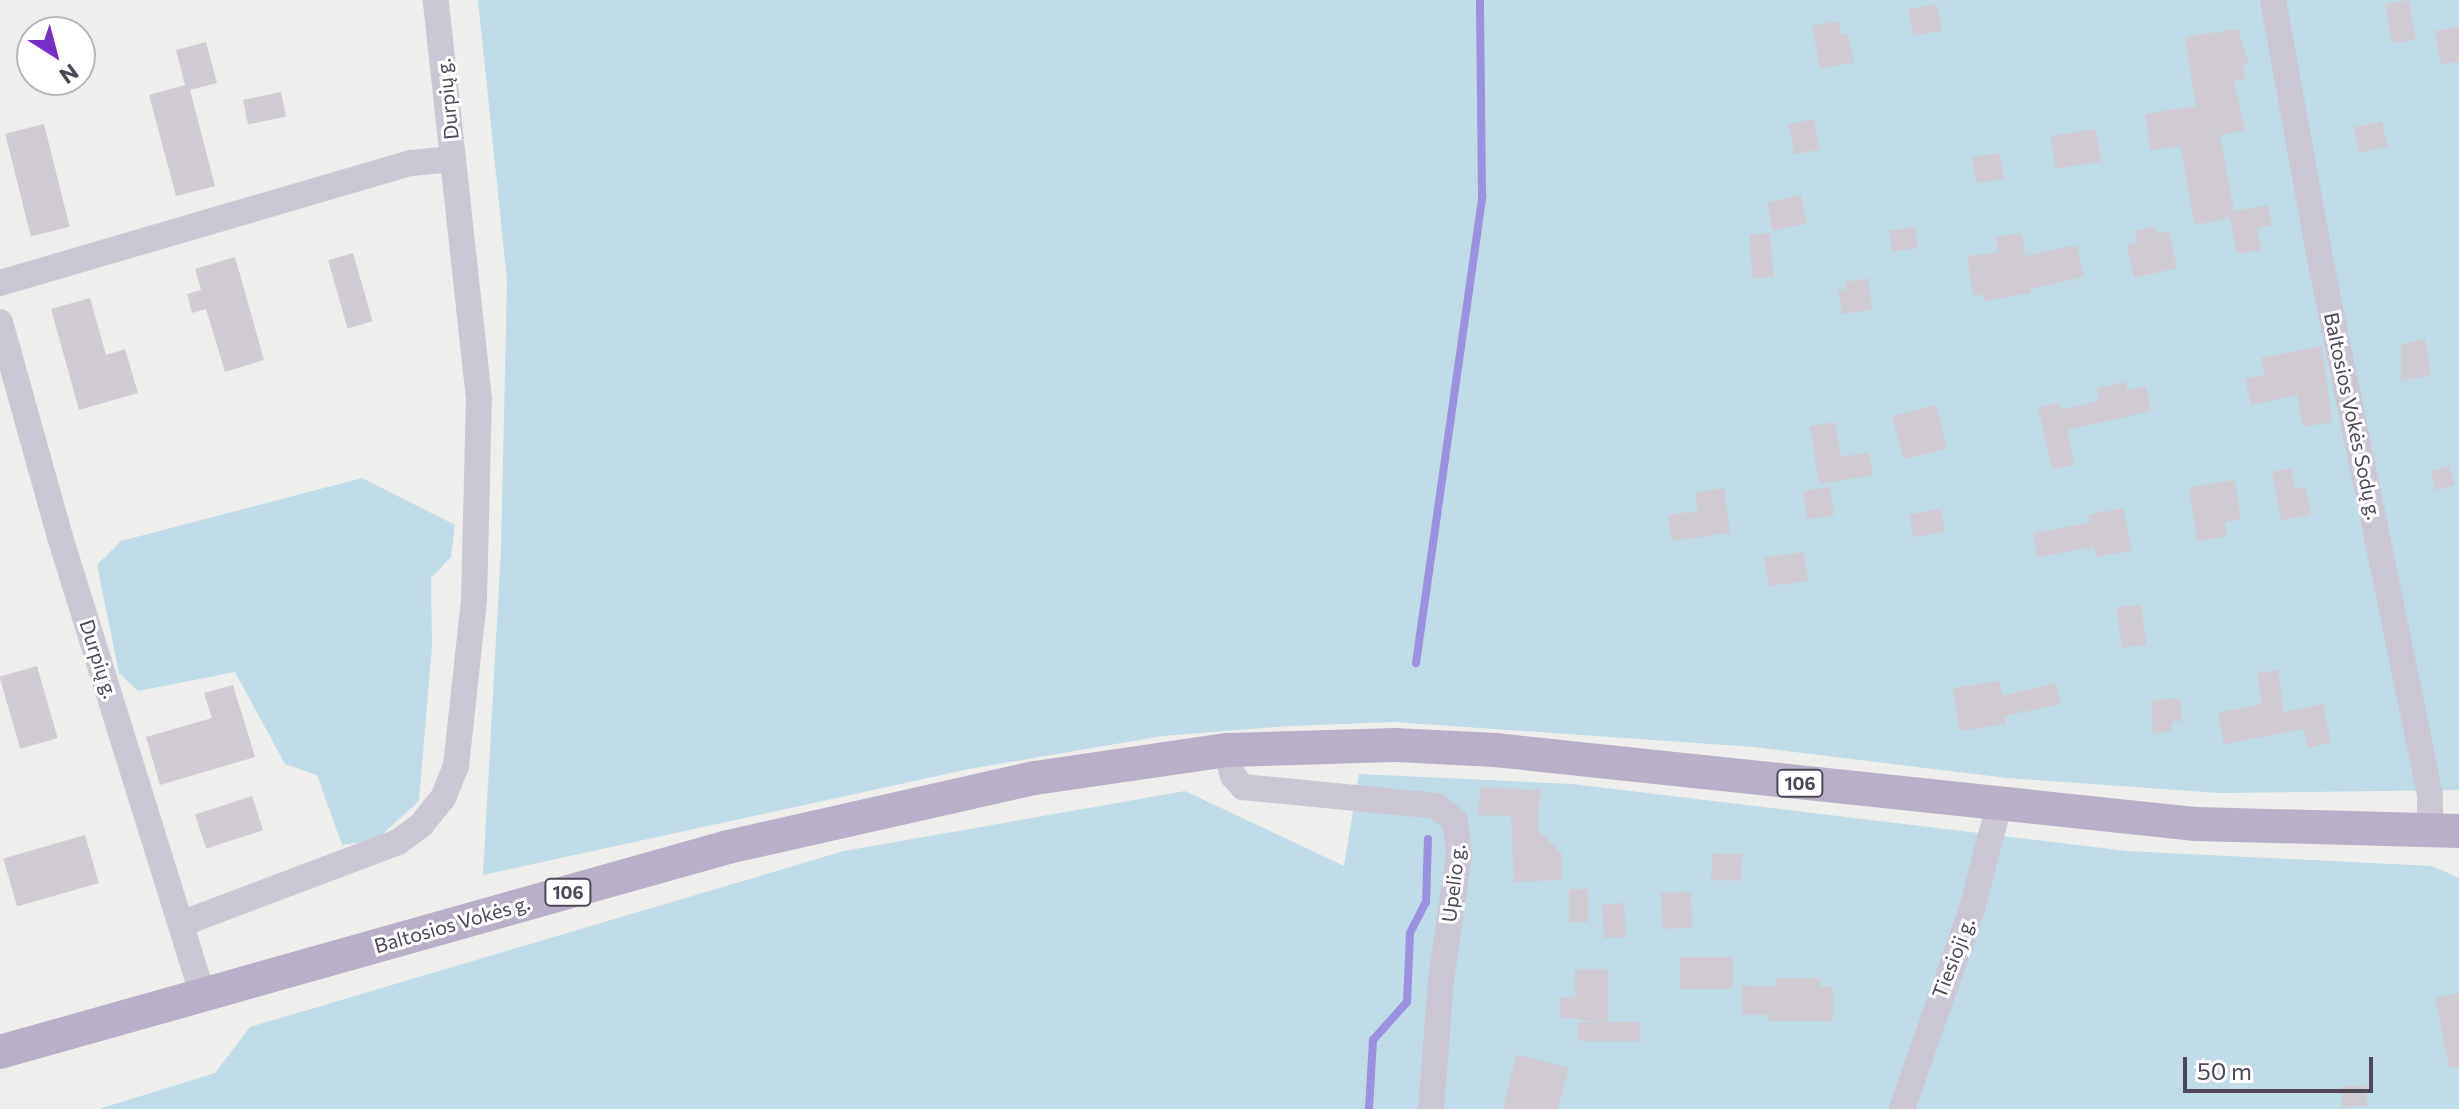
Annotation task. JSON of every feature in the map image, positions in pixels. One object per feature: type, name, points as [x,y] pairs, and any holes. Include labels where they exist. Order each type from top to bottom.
[{"type":"main road","name":"106","points":[[1226,750],[1395,745],[1495,750],[2196,824],[2445,831]]},
{"type":"main road","name":"Baltosios Vokės g.","points":[[0,1052],[728,847],[921,801],[1142,760],[1226,750]]},
{"type":"street","name":"Durpių g.","points":[[0,283],[411,163],[453,159],[436,0]]},
{"type":"street","name":"Baltosios Vokės Sodų g.","points":[[2273,0],[2321,264],[2430,795],[2445,831]]},
{"type":"street","points":[[181,924],[364,859],[398,842],[421,825],[443,798],[456,766],[473,615],[480,476],[479,399],[453,159]]},
{"type":"street","name":"Durpių g.","points":[[0,322],[60,537],[202,994]]},
{"type":"street","name":"Upelio g.","points":[[1226,750],[1233,776],[1243,787],[1436,806],[1455,821],[1459,855],[1441,980],[1431,1109]]},
{"type":"street","name":"Tiesioji g.","points":[[1902,1109],[1971,912],[1999,805]]},
{"type":"shaded area","points":[[478,0],[2459,0],[2459,790],[2220,793],[2007,778],[1754,747],[1394,722],[1289,726],[1162,736],[969,769],[483,875],[501,549],[507,280]]},
{"type":"shaded area","points":[[362,478],[455,525],[451,557],[431,578],[432,646],[419,801],[376,840],[342,845],[317,775],[285,764],[235,672],[138,691],[119,673],[97,565],[121,541]]},
{"type":"shaded area","points":[[1359,774],[1572,784],[2127,851],[2432,866],[2459,878],[2459,1109],[99,1109],[215,1073],[250,1027],[844,851],[1185,791],[1344,866]]},
{"type":"building","points":[[2409,0],[2416,39],[2392,44],[2385,4]]},
{"type":"building","points":[[1937,4],[1942,31],[1913,36],[1908,9]]},
{"type":"building","points":[[1839,21],[1841,35],[1848,34],[1854,62],[1820,69],[1812,26]]},
{"type":"building","points":[[2459,27],[2459,61],[2441,65],[2435,31]]},
{"type":"building","points":[[2238,29],[2249,63],[2243,64],[2245,78],[2234,80],[2245,130],[2220,135],[2234,211],[2268,205],[2272,225],[2257,228],[2261,250],[2237,254],[2230,218],[2195,225],[2180,146],[2150,150],[2145,114],[2196,106],[2185,37]]},
{"type":"building","points":[[206,42],[217,83],[190,90],[215,186],[176,196],[149,95],[185,85],[176,50]]},
{"type":"building","points":[[281,92],[286,116],[248,125],[243,100]]},
{"type":"building","points":[[1814,119],[1820,149],[1794,154],[1788,124]]},
{"type":"building","points":[[2382,121],[2388,146],[2360,153],[2354,128]]},
{"type":"building","points":[[44,124],[70,227],[31,237],[5,134]]},
{"type":"building","points":[[2096,129],[2101,162],[2056,169],[2051,136]]},
{"type":"building","points":[[2000,153],[2004,179],[1976,183],[1972,157]]},
{"type":"building","points":[[1801,195],[1807,223],[1773,231],[1767,202]]},
{"type":"building","points":[[2155,226],[2157,234],[2169,231],[2177,268],[2134,278],[2127,245],[2137,242],[2135,231]]},
{"type":"building","points":[[1915,227],[1918,248],[1892,251],[1889,231]]},
{"type":"building","points":[[1770,233],[1774,277],[1753,279],[1749,235]]},
{"type":"building","points":[[2022,233],[2025,256],[2077,245],[2084,277],[2030,289],[2031,293],[1984,301],[1982,294],[1973,296],[1967,256],[1998,252],[1996,237]]},
{"type":"building","points":[[353,253],[373,321],[348,328],[328,260]]},
{"type":"building","points":[[235,257],[264,360],[225,372],[206,309],[192,313],[187,294],[201,290],[195,269]]},
{"type":"building","points":[[1868,278],[1872,310],[1842,314],[1838,291],[1846,289],[1845,282]]},
{"type":"building","points":[[90,298],[106,355],[125,349],[138,393],[79,410],[51,309]]},
{"type":"building","points":[[2425,339],[2431,375],[2401,381],[2401,344]]},
{"type":"building","points":[[2322,346],[2332,422],[2303,427],[2297,395],[2251,405],[2245,379],[2265,374],[2261,358]]},
{"type":"building","points":[[2126,382],[2127,390],[2146,386],[2151,411],[2067,430],[2074,465],[2052,469],[2038,408],[2059,403],[2061,410],[2099,401],[2097,388]]},
{"type":"building","points":[[1936,405],[1947,449],[1903,460],[1892,416]]},
{"type":"building","points":[[1835,422],[1841,457],[1869,452],[1873,475],[1819,484],[1810,426]]},
{"type":"building","points":[[2449,466],[2454,485],[2436,490],[2431,471]]},
{"type":"building","points":[[2291,468],[2295,489],[2306,487],[2311,515],[2281,520],[2272,472]]},
{"type":"building","points":[[2235,480],[2241,519],[2225,522],[2227,536],[2197,541],[2189,487]]},
{"type":"building","points":[[1830,487],[1834,516],[1807,519],[1803,491]]},
{"type":"building","points":[[1724,488],[1730,533],[1672,541],[1668,515],[1698,511],[1695,493]]},
{"type":"building","points":[[2123,508],[2132,550],[2096,557],[2094,547],[2037,557],[2033,533],[2090,523],[2088,515]]},
{"type":"building","points":[[1941,509],[1945,532],[1913,537],[1909,515]]},
{"type":"building","points":[[1804,552],[1808,581],[1768,586],[1764,558]]},
{"type":"building","points":[[2141,604],[2147,645],[2122,648],[2116,607]]},
{"type":"building","points":[[37,666],[58,738],[20,749],[0,677]]},
{"type":"building","points":[[2278,670],[2284,712],[2323,704],[2331,743],[2308,748],[2304,729],[2224,744],[2218,713],[2262,704],[2257,673]]},
{"type":"building","points":[[2000,681],[2002,696],[2056,683],[2061,704],[2005,716],[2006,724],[1959,731],[1953,688]]},
{"type":"building","points":[[233,685],[255,757],[160,785],[146,737],[212,718],[204,693]]},
{"type":"building","points":[[2180,698],[2182,721],[2172,722],[2172,731],[2153,733],[2151,701]]},
{"type":"building","points":[[1480,787],[1540,790],[1538,830],[1562,854],[1562,880],[1514,882],[1511,816],[1478,815]]},
{"type":"building","points":[[252,796],[263,830],[206,849],[195,815]]},
{"type":"building","points":[[85,835],[99,883],[17,906],[3,858]]},
{"type":"building","points":[[1712,853],[1742,854],[1741,881],[1711,880]]},
{"type":"building","points":[[1569,889],[1588,889],[1588,922],[1569,922]]},
{"type":"building","points":[[1691,892],[1692,928],[1662,929],[1661,893]]},
{"type":"building","points":[[1624,903],[1626,937],[1604,938],[1602,904]]},
{"type":"building","points":[[1680,957],[1733,957],[1733,989],[1680,989]]},
{"type":"building","points":[[1575,969],[1608,969],[1608,1023],[1560,1017],[1560,997],[1575,997]]},
{"type":"building","points":[[1776,978],[1820,978],[1820,987],[1833,987],[1833,1021],[1768,1021],[1768,1015],[1742,1015],[1742,985],[1776,987]]},
{"type":"building","points":[[2459,993],[2459,1067],[2449,1068],[2435,998]]},
{"type":"building","points":[[1578,1022],[1640,1022],[1640,1041],[1578,1041]]},
{"type":"building","points":[[1516,1054],[1569,1068],[1558,1109],[1503,1109]]},
{"type":"building","points":[[2366,1085],[2367,1106],[2342,1107],[2341,1086]]},
{"type":"waterway","points":[[1416,663],[1482,197],[1480,0]]},
{"type":"waterway","points":[[1369,1109],[1373,1040],[1407,1002],[1410,933],[1426,902],[1428,839]]}]
